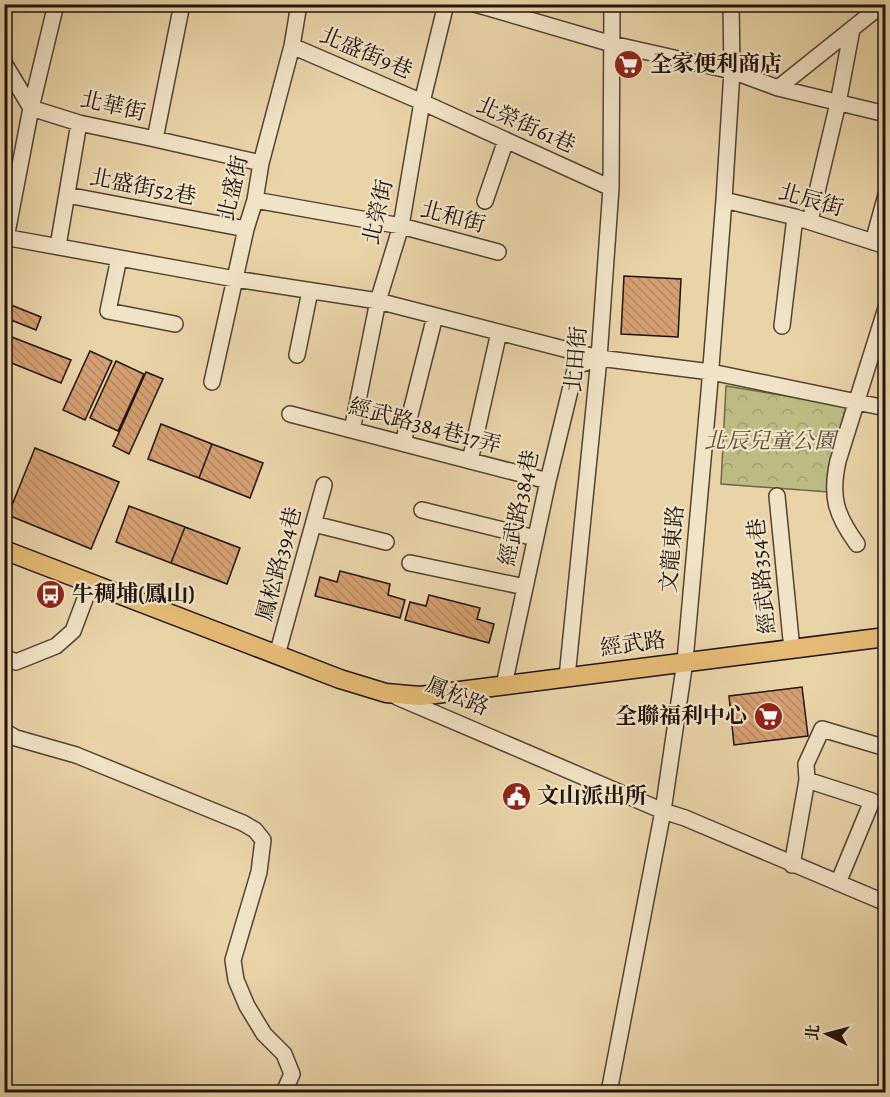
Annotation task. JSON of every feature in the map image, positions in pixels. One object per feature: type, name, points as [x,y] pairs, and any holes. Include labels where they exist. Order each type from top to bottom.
[{"type":"main road","name":"鳳松路","points":[[4,550],[340,679],[386,693]]},
{"type":"main road","name":"經武路","points":[[386,693],[420,696],[885,637]]},
{"type":"street","points":[[56,4],[31,108],[5,238],[235,279],[378,301],[599,358],[711,372],[885,408]]},
{"type":"street","name":"北華街","points":[[31,108],[79,123],[155,139],[182,4]]},
{"type":"street","name":"北盛街","points":[[212,382],[246,229],[255,200],[261,163],[292,46],[299,4]]},
{"type":"street","name":"北榮街","points":[[352,430],[378,301],[401,226],[422,102],[446,4]]},
{"type":"street","points":[[475,4],[512,10],[612,44],[732,71],[778,88],[885,114]]},
{"type":"street","name":"北田街","points":[[567,677],[599,358],[611,189],[612,4]]},
{"type":"street","name":"文龍東路","points":[[609,1092],[663,811],[685,661],[724,200],[732,71],[731,4]]},
{"type":"street","points":[[778,88],[883,4]]},
{"type":"street","points":[[782,326],[802,219],[838,103],[852,29]]},
{"type":"street","name":"北盛街9巷","points":[[292,46],[422,102]]},
{"type":"street","points":[[4,63],[31,108]]},
{"type":"street","name":"北榮街61巷","points":[[422,102],[611,189]]},
{"type":"street","points":[[58,246],[79,123]]},
{"type":"street","points":[[155,139],[261,163]]},
{"type":"street","points":[[485,201],[506,140]]},
{"type":"street","name":"北盛街52巷","points":[[67,195],[246,229]]},
{"type":"street","points":[[879,244],[885,195]]},
{"type":"street","name":"北和街","points":[[255,200],[401,226],[498,252]]},
{"type":"street","name":"北辰街","points":[[724,200],[802,219],[879,244]]},
{"type":"street","points":[[119,258],[108,311],[175,324]]},
{"type":"street","points":[[297,356],[310,291]]},
{"type":"street","points":[[403,443],[435,316]]},
{"type":"street","points":[[857,544],[842,523],[835,501],[834,477],[855,403],[884,316]]},
{"type":"street","points":[[470,461],[499,332]]},
{"type":"street","name":"經武路384巷","points":[[504,685],[548,481],[576,366],[599,358]]},
{"type":"street","name":"經武路384巷17弄","points":[[290,414],[548,481]]},
{"type":"street","name":"鳳松路394巷","points":[[277,655],[324,485]]},
{"type":"street","name":"經武路354巷","points":[[777,496],[792,650]]},
{"type":"street","points":[[422,510],[536,538]]},
{"type":"street","points":[[314,524],[386,542]]},
{"type":"street","points":[[410,562],[525,587]]},
{"type":"street","points":[[4,657],[16,662],[56,646],[73,631],[91,583]]},
{"type":"street","name":"鳳松路","points":[[386,693],[885,903]]},
{"type":"street","points":[[792,865],[807,780],[806,764],[822,729],[885,748]]},
{"type":"street","points":[[4,731],[16,738],[76,754],[255,830],[263,840],[259,872],[233,960],[236,980],[247,1006],[264,1034],[284,1054],[292,1074],[284,1092]]},
{"type":"street","points":[[807,780],[872,801],[838,883]]},
{"type":"green space","name":"北辰兒童公園","points":[[726,386],[847,406],[828,472],[828,492],[721,484]]},
{"type":"building","points":[[624,276],[681,279],[678,337],[621,334]]},
{"type":"building","points":[[11,305],[41,317],[36,330],[6,318]]},
{"type":"building","points":[[4,334],[71,360],[61,383],[4,360]]},
{"type":"building","points":[[90,351],[112,361],[85,420],[63,410]]},
{"type":"building","points":[[116,361],[144,374],[118,431],[90,418]]},
{"type":"building","points":[[146,372],[163,379],[129,454],[113,446]]},
{"type":"building","points":[[161,424],[212,444],[199,478],[148,459]]},
{"type":"building","points":[[212,444],[263,463],[250,498],[199,478]]},
{"type":"building","points":[[35,448],[119,482],[91,549],[8,515]]},
{"type":"building","points":[[129,506],[185,527],[171,563],[116,542]]},
{"type":"building","points":[[185,527],[240,548],[227,584],[171,563]]},
{"type":"building","points":[[340,571],[390,584],[388,595],[405,600],[400,618],[315,596],[320,577],[337,582]]},
{"type":"building","points":[[429,595],[480,608],[477,619],[494,624],[489,643],[405,620],[410,602],[426,606]]},
{"type":"building","name":"全聯福利中心","points":[[802,687],[808,736],[734,745],[729,696]]},
{"type":"place","name":"全家便利商店","points":[[629,64]]},
{"type":"place","name":"牛稠埔(鳳山)","points":[[51,594]]},
{"type":"place","name":"全聯福利中心","points":[[768,716]]},
{"type":"place","name":"文山派出所","points":[[516,796]]}]
